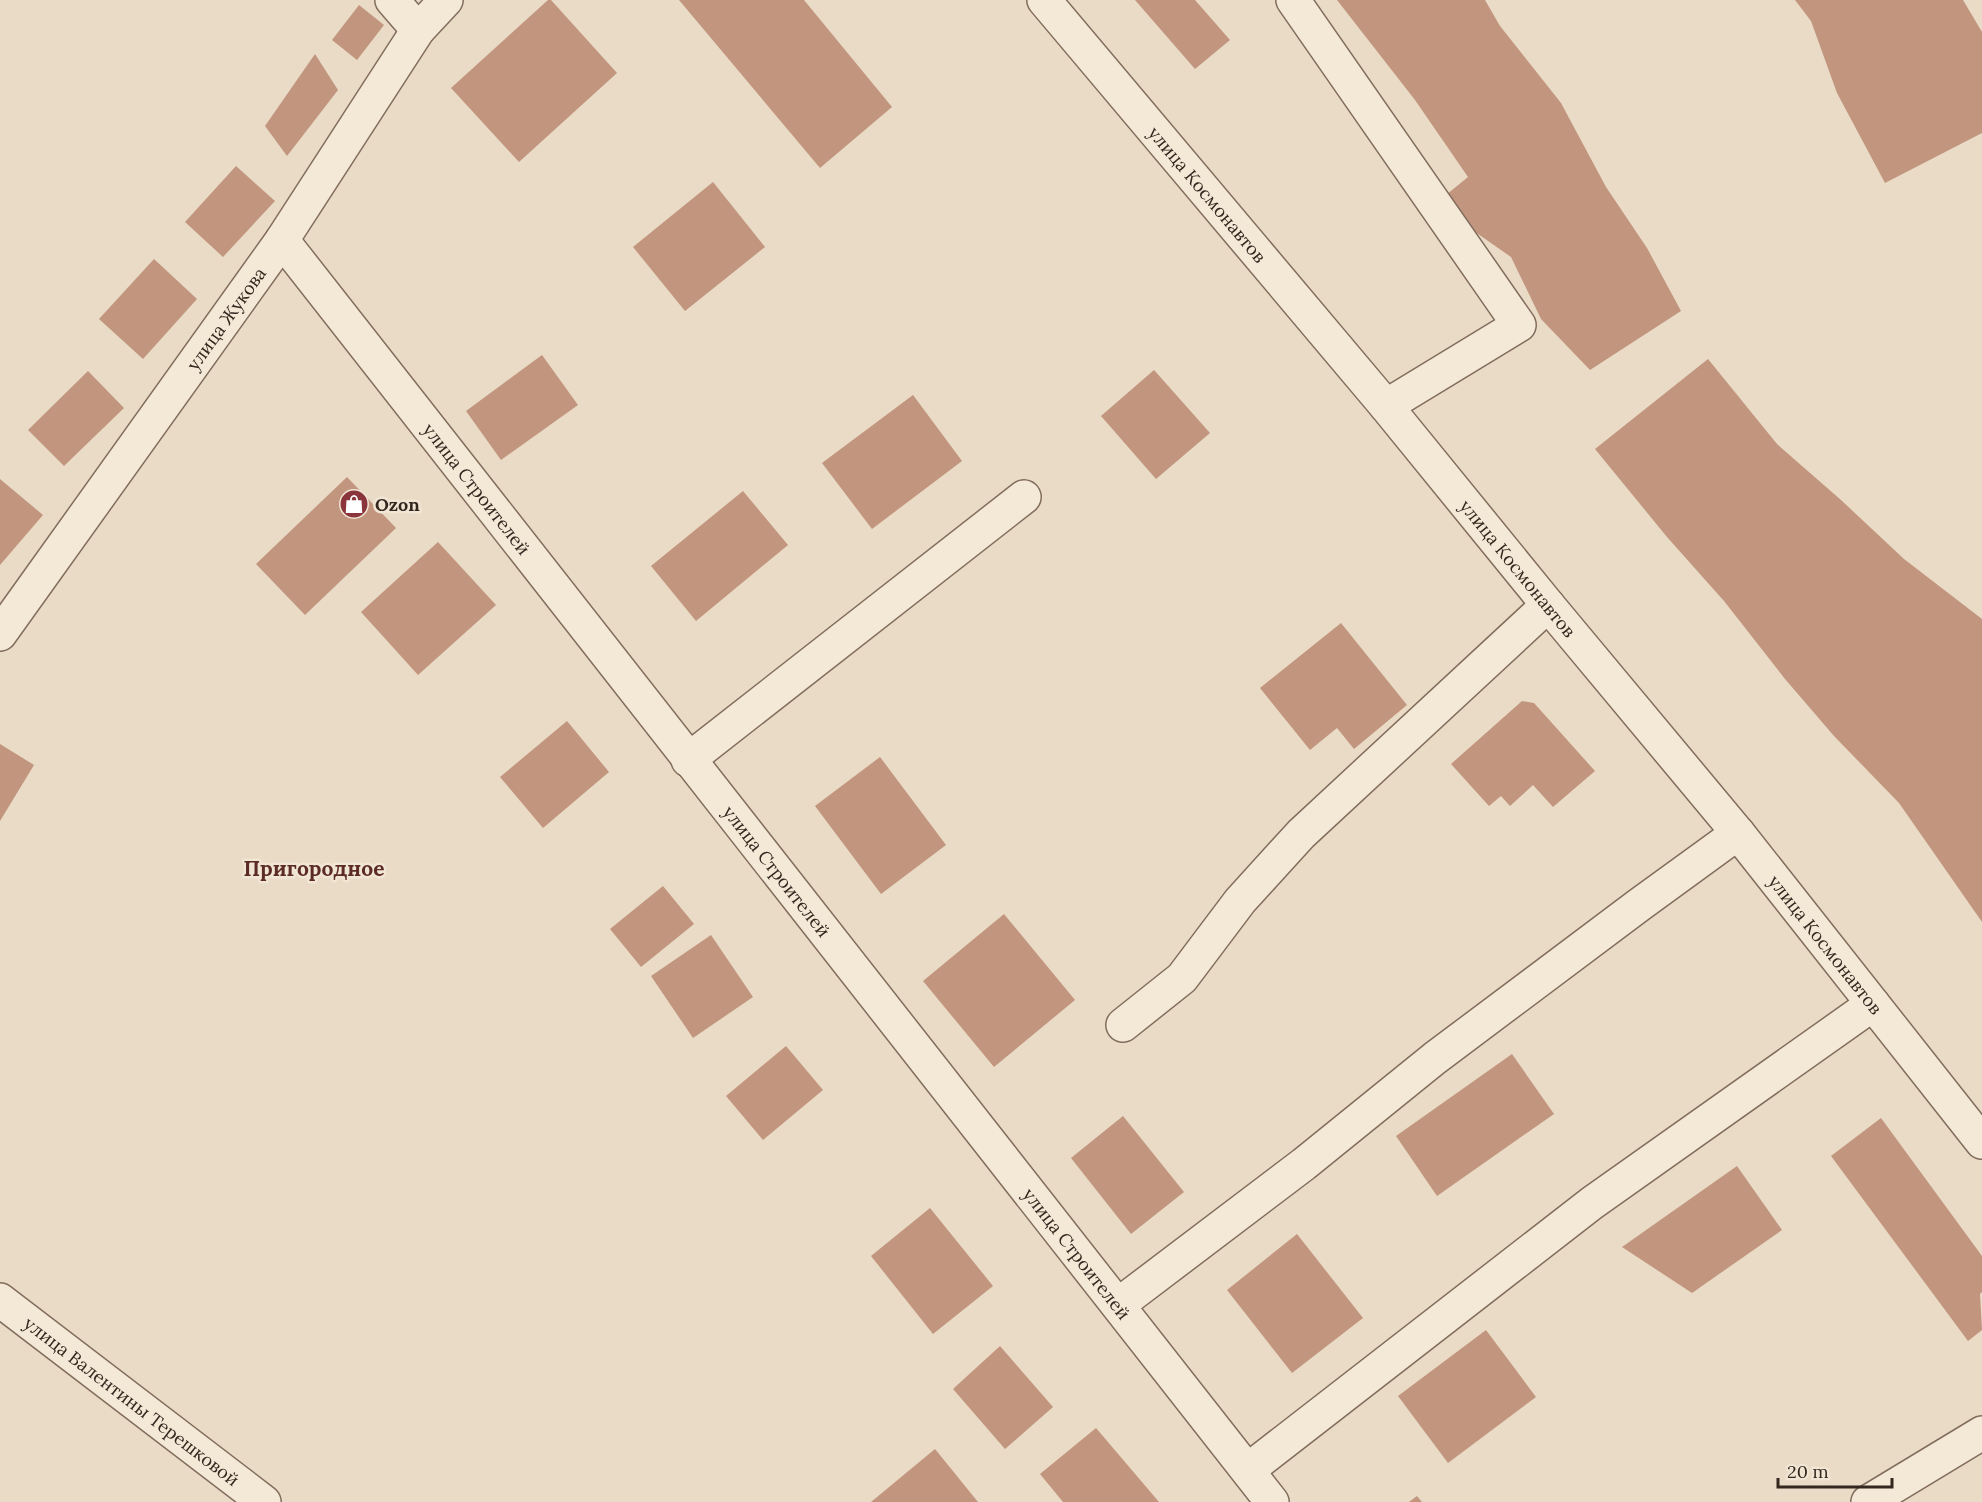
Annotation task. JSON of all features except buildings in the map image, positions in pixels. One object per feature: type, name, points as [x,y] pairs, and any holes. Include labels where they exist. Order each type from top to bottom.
[{"type":"street","points":[[393,0],[418,30]]},
{"type":"street","name":"улица Жукова","points":[[0,634],[282,240],[418,30],[446,0]]},
{"type":"street","name":"улица Космонавтов","points":[[1044,0],[1386,406],[1738,833],[1982,1142]]},
{"type":"street","points":[[1293,0],[1519,325],[1386,406]]},
{"type":"street","name":"улица Строителей","points":[[282,240],[1272,1502]]},
{"type":"street","points":[[688,760],[1024,497]]},
{"type":"street","points":[[1123,1025],[1182,978],[1240,901],[1301,834],[1548,605]]},
{"type":"street","points":[[1118,1305],[1304,1164],[1435,1058],[1738,833]]},
{"type":"street","points":[[1248,1470],[1592,1203],[1873,1004]]},
{"type":"street","name":"улица Валентины Терешковой","points":[[0,1300],[264,1502]]},
{"type":"street","points":[[1868,1502],[1982,1433]]},
{"type":"place","name":"Ozon","points":[[354,504]]},
{"type":"district","name":"Пригородное","points":[[314,868]]}]
